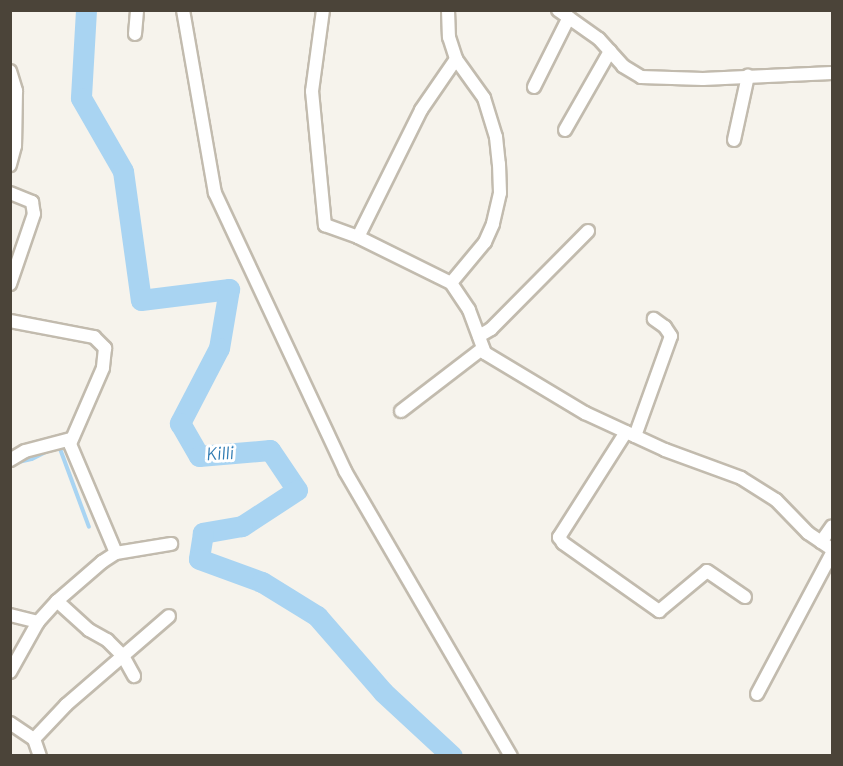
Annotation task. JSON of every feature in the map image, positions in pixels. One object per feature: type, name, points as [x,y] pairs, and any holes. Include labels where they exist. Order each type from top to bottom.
[{"type":"street","points":[[135,34],[137,10]]},
{"type":"street","points":[[183,10],[215,193],[345,471],[511,756]]},
{"type":"street","points":[[323,10],[312,92],[326,225],[358,237],[451,284],[469,310],[481,342],[504,365],[585,413],[665,450],[741,478],[776,500],[808,533],[832,551],[757,694]]},
{"type":"street","points":[[448,10],[449,37],[456,59],[484,98],[491,119],[499,164],[500,193],[497,211],[485,242],[451,284]]},
{"type":"street","points":[[534,87],[564,14],[599,39],[623,66],[640,77],[656,79],[832,73]]},
{"type":"street","points":[[565,129],[610,51]]},
{"type":"street","points":[[358,237],[421,110],[456,59]]},
{"type":"street","points":[[10,71],[16,91],[15,146],[10,165]]},
{"type":"street","points":[[735,140],[748,76]]},
{"type":"street","points":[[10,193],[32,202],[34,214],[10,284]]},
{"type":"street","points":[[401,411],[481,342],[491,329],[588,231]]},
{"type":"street","points":[[654,319],[665,327],[671,336],[631,434],[559,537],[563,543],[659,611],[707,571],[745,597]]},
{"type":"street","points":[[10,321],[94,337],[104,345],[106,352],[103,368],[71,438],[70,448],[116,553]]},
{"type":"street","points":[[10,460],[25,451],[71,438]]},
{"type":"street","points":[[821,542],[832,526]]},
{"type":"street","points":[[10,672],[16,652],[38,622],[57,601],[102,562],[116,553],[171,544]]},
{"type":"street","points":[[57,601],[90,630],[107,640],[123,656],[134,676]]},
{"type":"street","points":[[10,615],[38,622]]},
{"type":"street","points":[[33,739],[66,705],[169,616]]},
{"type":"street","points":[[10,723],[33,739],[40,756]]},
{"type":"waterway","name":"Killi","points":[[86,10],[81,98],[123,171],[141,300],[229,289],[219,348],[180,423],[199,456],[270,450],[297,490],[242,526],[203,533],[199,559],[262,582],[317,616],[383,692],[452,756]]},
{"type":"waterway","points":[[59,446],[89,527]]},
{"type":"waterway","points":[[14,463],[32,459],[52,449]]}]
